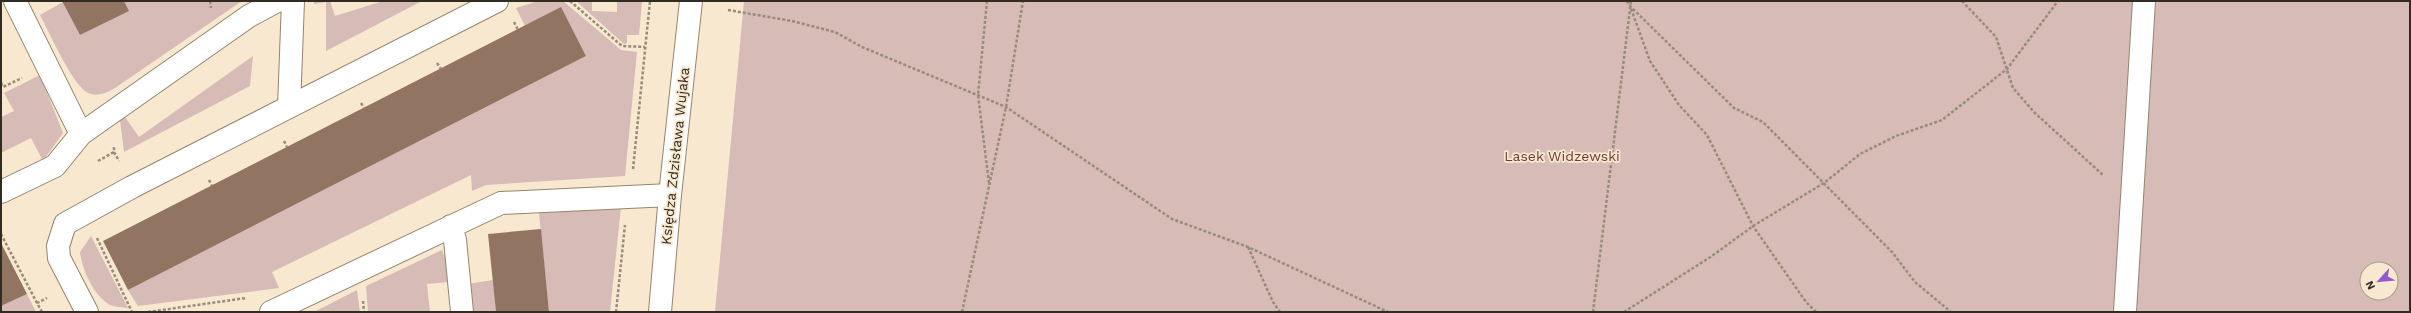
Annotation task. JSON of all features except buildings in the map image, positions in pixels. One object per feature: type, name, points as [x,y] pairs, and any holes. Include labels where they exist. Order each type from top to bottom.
[{"type":"street","points":[[15,1],[81,134]]},
{"type":"street","points":[[1,192],[55,166],[81,134],[249,16],[277,1]]},
{"type":"street","points":[[289,107],[293,1]]},
{"type":"street","points":[[87,312],[59,258],[58,246],[66,224],[132,187],[497,1]]},
{"type":"street","name":"Księdza Zdzisława Wujaka","points":[[660,312],[670,195],[691,1]]},
{"type":"street","points":[[2125,312],[2130,200],[2144,1]]},
{"type":"street","points":[[270,312],[501,203],[670,195]]},
{"type":"street","points":[[451,226],[455,240],[462,312]]},
{"type":"path","points":[[570,1],[622,46],[645,48]]},
{"type":"path","points":[[616,312],[625,239],[627,196],[631,181],[650,1]]},
{"type":"path","points":[[987,1],[978,95],[989,185]]},
{"type":"path","points":[[962,312],[1006,107],[1023,1]]},
{"type":"path","points":[[1627,1],[1650,61],[1679,105],[1707,135],[1753,226],[1806,302],[1816,312]]},
{"type":"path","points":[[1593,312],[1631,1]]},
{"type":"path","points":[[1962,1],[1996,38],[2013,88],[2035,113],[2130,200]]},
{"type":"path","points":[[1624,312],[1712,256],[1753,226],[1824,183],[1860,154],[1896,136],[1942,120],[2007,69],[2058,1]]},
{"type":"path","points":[[1630,6],[1734,108],[1763,122],[1892,252],[1915,282],[1951,312]]},
{"type":"path","points":[[728,10],[792,21],[835,32],[862,46],[1006,107],[1172,219],[1248,247],[1388,312]]},
{"type":"path","points":[[1,234],[37,303]]},
{"type":"path","points":[[96,234],[132,312]]},
{"type":"path","points":[[1248,247],[1273,302],[1280,312]]},
{"type":"path","points":[[148,312],[250,297]]},
{"type":"green space","points":[[124,1],[242,1],[115,88],[105,93],[88,93],[75,80],[68,70],[40,15],[63,2],[80,35],[128,11]]},
{"type":"green space","points":[[314,1],[330,1],[335,16],[383,1],[422,1],[326,51],[326,2],[314,4]]},
{"type":"green space","points":[[538,1],[563,1],[621,50],[637,52],[625,176],[486,185],[472,191],[471,175],[272,272],[279,288],[138,306],[128,290],[586,56],[561,8],[525,26],[516,8]]},
{"type":"green space","points":[[576,1],[592,1],[592,11],[617,12],[617,1],[642,2],[639,35],[627,35],[627,43],[624,44]]},
{"type":"green space","name":"Lasek Widzewski","points":[[744,1],[2410,1],[2410,312],[715,312]]},
{"type":"green space","points":[[253,56],[250,86],[124,152],[120,120],[125,117],[139,137]]},
{"type":"green space","points":[[40,75],[63,133],[43,161],[31,138],[1,153],[1,117],[14,111],[4,93]]},
{"type":"green space","points":[[621,207],[610,312],[549,312],[539,213]]},
{"type":"green space","points":[[91,236],[128,308],[116,307],[104,301],[90,282],[83,267],[80,252]]},
{"type":"green space","points":[[442,250],[447,264],[449,282],[427,284],[430,312],[368,312],[366,286]]},
{"type":"green space","points":[[493,280],[496,312],[471,312],[468,284]]},
{"type":"green space","points":[[357,290],[360,312],[314,312]]},
{"type":"green space","points":[[27,294],[36,312],[1,312],[1,306]]}]
